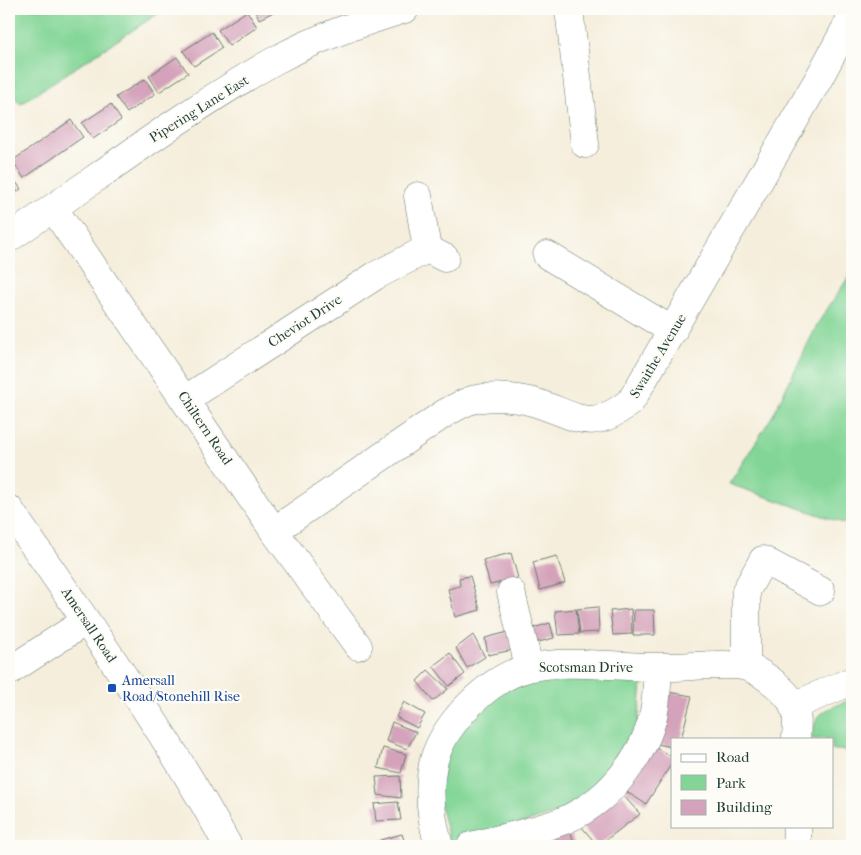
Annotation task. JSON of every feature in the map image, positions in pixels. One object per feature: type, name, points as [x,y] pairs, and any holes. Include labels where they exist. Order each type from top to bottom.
[{"type":"street","points":[[569,9],[585,144]]},
{"type":"street","name":"Swaithe Avenue","points":[[274,530],[445,413],[470,401],[500,398],[532,402],[567,416],[594,421],[616,414],[632,401],[820,78],[849,22],[852,9]]},
{"type":"street","name":"Pipering Lane East","points":[[9,238],[134,150],[274,61],[359,22],[398,10]]},
{"type":"street","name":"Cheviot Drive","points":[[186,399],[374,276],[436,254],[418,196]]},
{"type":"street","name":"Chiltern Road","points":[[54,208],[274,530],[358,646]]},
{"type":"street","points":[[547,255],[672,331]]},
{"type":"street","name":"Amersall Road","points":[[9,508],[159,728],[194,784],[228,846]]},
{"type":"street","points":[[796,738],[796,712],[793,706],[768,680],[746,667],[746,591],[763,560],[821,591]]},
{"type":"street","points":[[511,592],[529,668]]},
{"type":"street","points":[[9,671],[86,621]]},
{"type":"street","name":"Scotsman Drive","points":[[439,846],[432,822],[430,793],[434,760],[448,732],[466,707],[490,685],[512,673],[529,668],[578,664],[658,668],[746,667]]},
{"type":"street","points":[[471,846],[566,820],[591,806],[611,788],[634,760],[648,732],[655,706],[658,668]]},
{"type":"street","points":[[793,706],[852,681]]},
{"type":"street","points":[[797,828],[797,846]]},
{"type":"green space","points":[[9,9],[165,9],[20,104],[9,88]]},
{"type":"green space","points":[[852,272],[852,526],[729,484],[773,415],[818,323]]},
{"type":"green space","points":[[643,675],[638,724],[622,760],[590,790],[559,812],[451,846],[437,794],[450,743],[476,706],[524,677]]},
{"type":"green space","points":[[852,699],[852,750],[834,750],[834,738],[812,738],[813,729],[819,716],[829,709]]},
{"type":"building","points":[[255,9],[280,9],[259,19]]},
{"type":"building","points":[[247,11],[257,27],[229,46],[218,30]]},
{"type":"building","points":[[212,32],[222,48],[194,66],[183,51]]},
{"type":"building","points":[[177,57],[188,73],[159,92],[149,76]]},
{"type":"building","points":[[145,79],[155,94],[127,113],[116,97]]},
{"type":"building","points":[[111,104],[121,120],[93,139],[82,123]]},
{"type":"building","points":[[71,120],[83,137],[24,178],[12,161]]},
{"type":"building","points":[[9,174],[21,189],[9,197]]},
{"type":"building","points":[[511,553],[518,578],[490,585],[483,560]]},
{"type":"building","points":[[557,556],[565,583],[540,590],[533,562]]},
{"type":"building","points":[[470,576],[480,610],[455,617],[448,589],[460,586],[459,578]]},
{"type":"building","points":[[598,607],[599,632],[580,633],[577,609]]},
{"type":"building","points":[[576,609],[579,634],[558,635],[555,611]]},
{"type":"building","points":[[631,609],[632,634],[613,635],[610,611]]},
{"type":"building","points":[[634,610],[654,610],[655,635],[633,635]]},
{"type":"building","points":[[550,623],[554,638],[531,644],[527,630]]},
{"type":"building","points":[[508,632],[513,650],[488,655],[485,638]]},
{"type":"building","points":[[473,635],[485,657],[467,668],[456,648]]},
{"type":"building","points":[[450,653],[465,674],[449,686],[433,666]]},
{"type":"building","points":[[428,670],[448,689],[433,701],[417,681]]},
{"type":"building","points":[[668,692],[692,696],[681,738],[671,738],[671,747],[657,744]]},
{"type":"building","points":[[404,702],[425,714],[417,728],[396,717]]},
{"type":"building","points":[[392,722],[416,732],[407,749],[386,741]]},
{"type":"building","points":[[653,746],[671,756],[671,765],[646,804],[625,791]]},
{"type":"building","points":[[383,748],[406,754],[401,773],[378,768]]},
{"type":"building","points":[[400,776],[401,798],[378,795],[376,777]]},
{"type":"building","points":[[622,794],[640,814],[598,846],[581,826]]},
{"type":"building","points":[[398,802],[401,820],[376,821],[374,804]]},
{"type":"building","points":[[570,830],[575,846],[518,846]]},
{"type":"building","points":[[402,834],[406,846],[382,846],[380,840]]},
{"type":"place","name":"Amersall Road/Stonehill Rise","points":[[112,688]]}]
